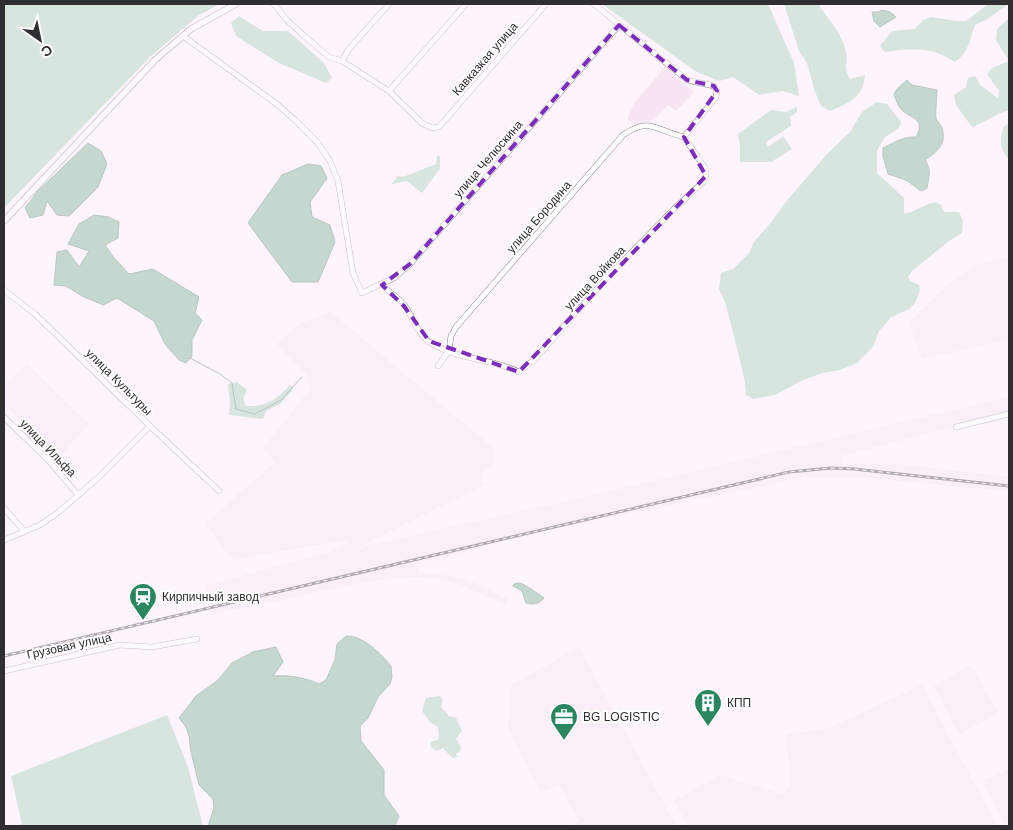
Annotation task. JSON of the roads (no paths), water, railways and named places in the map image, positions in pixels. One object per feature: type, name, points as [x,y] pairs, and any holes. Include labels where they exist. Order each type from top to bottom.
[{"type":"street","points":[[4,221],[155,60],[191,30],[236,4]]},
{"type":"street","points":[[274,4],[286,19],[329,57],[342,61],[389,92],[466,4]]},
{"type":"street","points":[[342,61],[348,50],[389,4]]},
{"type":"street","name":"Кавказкая улица","points":[[389,92],[422,123],[432,128],[439,128],[546,4]]},
{"type":"street","points":[[594,4],[687,80],[714,86],[717,91],[716,97],[684,137]]},
{"type":"street","name":"улица Челюскина","points":[[184,36],[278,105],[317,142],[326,155],[338,181],[353,273],[362,294],[394,278],[410,264],[619,25]]},
{"type":"street","name":"улица Бородина","points":[[438,366],[449,351],[456,327],[623,135],[633,128],[645,125],[660,128],[674,135],[684,137]]},
{"type":"street","name":"улица Войкова","points":[[449,351],[499,364],[519,372],[535,358],[674,209],[703,182],[706,176],[705,168],[684,137]]},
{"type":"street","points":[[382,285],[404,306],[422,336],[438,347],[449,351]]},
{"type":"street","name":"улица Культуры","points":[[4,290],[35,314],[219,491]]},
{"type":"street","points":[[956,427],[1009,414]]},
{"type":"street","name":"улица Ильфа","points":[[4,417],[50,462],[78,495]]},
{"type":"street","points":[[4,540],[40,525],[60,510],[100,476],[150,426]]},
{"type":"street","points":[[4,508],[24,531]]},
{"type":"street","name":"Грузовая улица","points":[[4,671],[120,645],[152,647],[197,639]]},
{"type":"waterway","points":[[190,358],[220,374],[232,383],[236,409],[255,414],[281,400],[302,377]]},
{"type":"railway","points":[[4,656],[789,472],[831,468],[854,469],[1009,486]]},
{"type":"place","name":"Кирпичный завод","points":[[143,621]]},
{"type":"place","name":"КПП","points":[[708,727]]},
{"type":"place","name":"BG LOGISTIC","points":[[564,741]]}]
